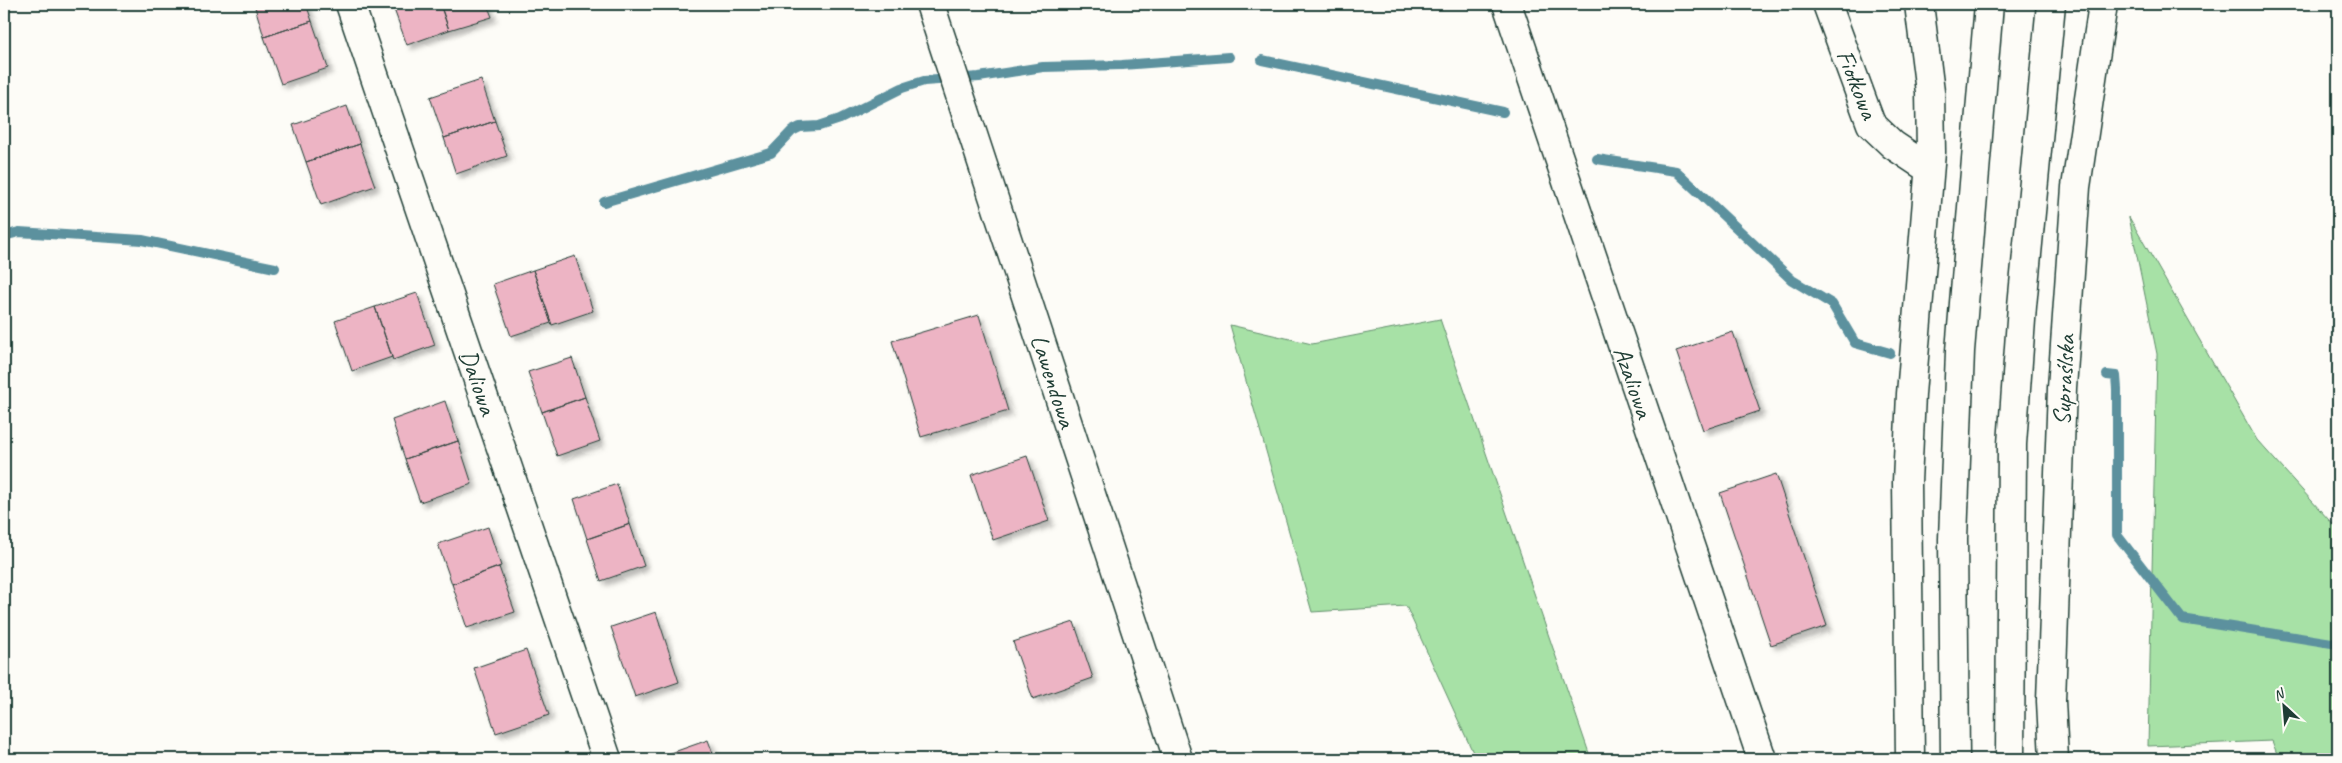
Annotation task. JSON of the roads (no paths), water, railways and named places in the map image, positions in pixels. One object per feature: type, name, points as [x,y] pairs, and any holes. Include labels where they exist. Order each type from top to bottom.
[{"type":"street","name":"Daliowa","points":[[350,4],[607,759]]},
{"type":"street","name":"Lawendowa","points":[[930,4],[1178,759]]},
{"type":"street","name":"Azaliowa","points":[[1507,4],[1762,759]]},
{"type":"street","name":"Fiołkowa","points":[[1827,4],[1871,124],[1893,145],[1929,169]]},
{"type":"street","points":[[1910,759],[1907,482],[1911,394],[1929,169],[1930,92],[1919,4]]},
{"type":"street","points":[[1955,759],[1953,539],[1960,351],[1989,4]]},
{"type":"street","points":[[2010,759],[2012,444],[2022,306],[2051,4]]},
{"type":"street","name":"Supraślska","points":[[2054,759],[2051,701],[2062,388],[2076,187],[2103,4]]},
{"type":"waterway","points":[[604,202],[771,153],[792,131],[800,127],[819,126],[840,119],[902,88],[924,81],[979,77],[1043,67],[1122,65],[1229,57]]},
{"type":"waterway","points":[[1262,60],[1503,112]]},
{"type":"waterway","points":[[1597,159],[1676,171],[1792,280],[1832,304],[1855,343],[1890,353]]},
{"type":"waterway","points":[[4,236],[19,232],[142,240],[275,268]]},
{"type":"waterway","points":[[2107,375],[2116,376],[2117,389],[2117,535],[2182,619],[2338,644]]}]
